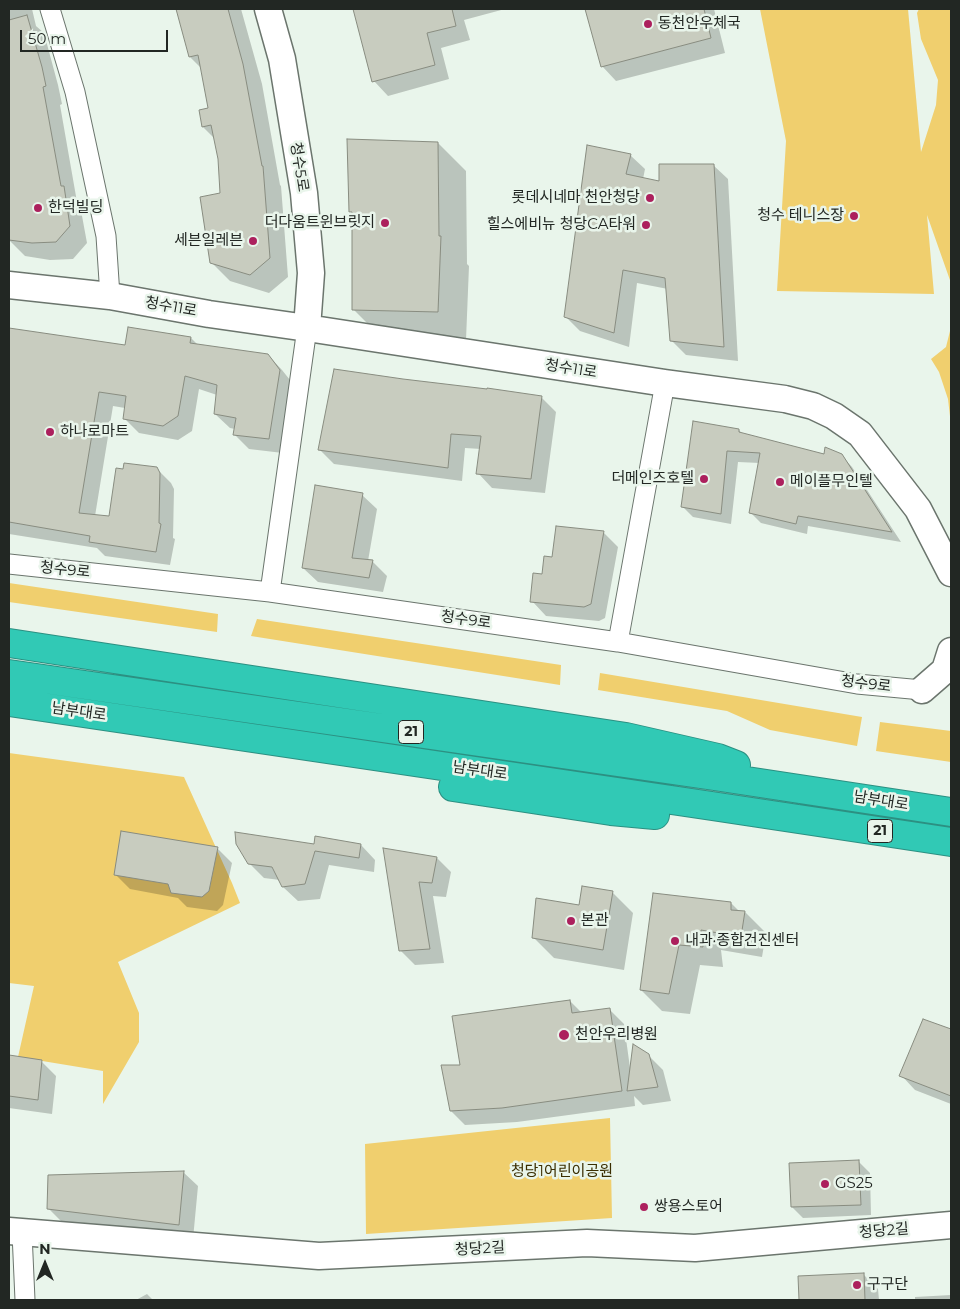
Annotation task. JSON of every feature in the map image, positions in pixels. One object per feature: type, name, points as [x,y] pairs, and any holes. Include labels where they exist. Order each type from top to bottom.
[{"type":"highway","points":[[9,643],[626,737],[718,758],[814,791]]},
{"type":"highway","name":"남부대로","points":[[9,674],[951,812]]},
{"type":"highway","name":"남부대로","points":[[9,702],[951,842]]},
{"type":"highway","points":[[9,720],[611,810],[709,820],[809,820]]},
{"type":"street","points":[[50,9],[78,102],[106,236],[110,296]]},
{"type":"street","name":"청수5로","points":[[268,9],[282,59],[304,194],[311,273],[307,328]]},
{"type":"street","name":"청수11로","points":[[9,285],[110,296],[209,314],[665,383],[785,399],[813,406],[834,416],[860,434],[918,509],[951,573]]},
{"type":"street","points":[[270,592],[307,328]]},
{"type":"street","points":[[618,642],[665,383]]},
{"type":"street","name":"청수9로","points":[[9,564],[270,592],[618,642],[857,684],[922,690]]},
{"type":"street","points":[[922,690],[945,670],[951,651]]},
{"type":"street","name":"청당2길","points":[[16,1232],[319,1256],[587,1243],[695,1248],[951,1225]]},
{"type":"street","points":[[16,1232],[25,1300]]},
{"type":"green space","name":"청수 테니스장","points":[[760,9],[908,9],[921,152],[936,105],[938,80],[921,39],[917,13],[919,9],[951,9],[951,283],[927,215],[934,294],[777,291],[786,141]]},
{"type":"green space","points":[[951,327],[951,425],[948,399],[939,372],[931,359],[946,347]]},
{"type":"green space","points":[[9,583],[218,614],[217,632],[9,602]]},
{"type":"green space","points":[[257,619],[561,665],[560,685],[251,636]]},
{"type":"green space","points":[[600,673],[862,717],[857,746],[770,730],[727,711],[598,690]]},
{"type":"green space","points":[[880,722],[951,731],[951,762],[876,751]]},
{"type":"green space","points":[[9,753],[184,777],[240,903],[118,962],[139,1013],[139,1042],[103,1104],[103,1071],[18,1057],[34,986],[9,983]]},
{"type":"green space","name":"청당1어린이공원","points":[[610,1118],[612,1218],[366,1234],[365,1144]]},
{"type":"building","points":[[176,9],[228,9],[243,64],[263,166],[270,258],[250,275],[210,263],[200,197],[220,193],[218,159],[211,125],[202,127],[199,110],[208,108],[198,55],[189,57]]},
{"type":"building","points":[[353,9],[452,9],[456,26],[427,33],[435,65],[372,82]]},
{"type":"building","name":"동천안우체국","points":[[585,9],[704,9],[711,38],[601,67]]},
{"type":"building","points":[[27,15],[46,86],[43,87],[61,186],[64,186],[70,226],[56,242],[32,243],[9,240],[9,20]]},
{"type":"building","name":"더다움트윈브릿지","points":[[347,139],[438,142],[439,236],[441,236],[438,312],[352,310],[352,212],[349,212]]},
{"type":"building","name":"힐스에비뉴 청당CA타워","points":[[587,145],[631,154],[626,174],[659,181],[659,164],[714,164],[724,347],[670,341],[665,278],[623,270],[614,333],[564,317]]},
{"type":"building","points":[[128,327],[191,337],[190,343],[268,354],[280,370],[269,439],[233,435],[236,418],[214,414],[217,385],[185,376],[178,416],[163,426],[123,419],[126,396],[99,392],[79,513],[109,516],[116,468],[123,469],[124,463],[157,467],[160,473],[159,523],[161,524],[156,552],[89,542],[90,536],[9,522],[9,328],[125,345]]},
{"type":"building","points":[[334,369],[542,396],[531,479],[476,474],[481,436],[451,434],[448,468],[318,450]]},
{"type":"building","points":[[693,421],[739,429],[739,432],[824,454],[825,447],[842,454],[892,532],[798,516],[796,524],[749,513],[760,453],[727,451],[721,514],[681,507]]},
{"type":"building","points":[[315,485],[363,493],[352,558],[373,560],[369,578],[302,568]]},
{"type":"building","points":[[556,526],[604,531],[591,604],[584,607],[530,602],[533,573],[542,574],[544,556],[552,557]]},
{"type":"building","points":[[121,831],[218,847],[209,891],[202,897],[171,893],[168,884],[114,875]]},
{"type":"building","points":[[235,832],[314,844],[315,836],[361,844],[359,858],[315,851],[305,884],[282,887],[272,867],[248,864],[236,844]]},
{"type":"building","points":[[383,848],[437,857],[432,883],[419,882],[430,949],[399,951]]},
{"type":"building","name":"본관","points":[[582,886],[613,891],[603,950],[532,938],[536,898],[579,905]]},
{"type":"building","name":"내과·종합건진센터","points":[[653,893],[731,902],[731,910],[745,911],[741,937],[701,930],[703,947],[679,945],[669,994],[640,990]]},
{"type":"building","points":[[570,1000],[572,1013],[610,1008],[622,1091],[502,1108],[450,1111],[441,1065],[460,1065],[452,1016]]},
{"type":"building","points":[[923,1019],[951,1029],[951,1096],[899,1076]]},
{"type":"building","points":[[633,1044],[649,1054],[658,1087],[627,1091]]},
{"type":"building","points":[[9,1055],[42,1060],[38,1100],[9,1096]]},
{"type":"building","name":"GS25","points":[[859,1160],[861,1205],[791,1207],[789,1163]]},
{"type":"building","points":[[184,1171],[179,1225],[47,1209],[48,1175]]},
{"type":"building","points":[[864,1273],[865,1300],[799,1300],[798,1276]]},
{"type":"place","name":"동천안우체국","points":[[648,24]]},
{"type":"place","name":"롯데시네마 천안청당","points":[[650,198]]},
{"type":"place","name":"한덕빌딩","points":[[38,208]]},
{"type":"place","name":"청수 테니스장","points":[[854,216]]},
{"type":"place","name":"더다움트윈브릿지","points":[[385,223]]},
{"type":"place","name":"힐스에비뉴 청당CA타워","points":[[646,225]]},
{"type":"place","name":"세븐일레븐","points":[[253,241]]},
{"type":"place","name":"하나로마트","points":[[50,432]]},
{"type":"place","name":"더메인즈호텔","points":[[704,479]]},
{"type":"place","name":"메이플무인텔","points":[[780,482]]},
{"type":"place","name":"본관","points":[[571,921]]},
{"type":"place","name":"내과·종합건진센터","points":[[675,941]]},
{"type":"place","name":"천안우리병원","points":[[564,1035]]},
{"type":"place","name":"GS25","points":[[825,1184]]},
{"type":"place","name":"쌍용스토어","points":[[644,1207]]},
{"type":"place","name":"구구단","points":[[857,1285]]}]
